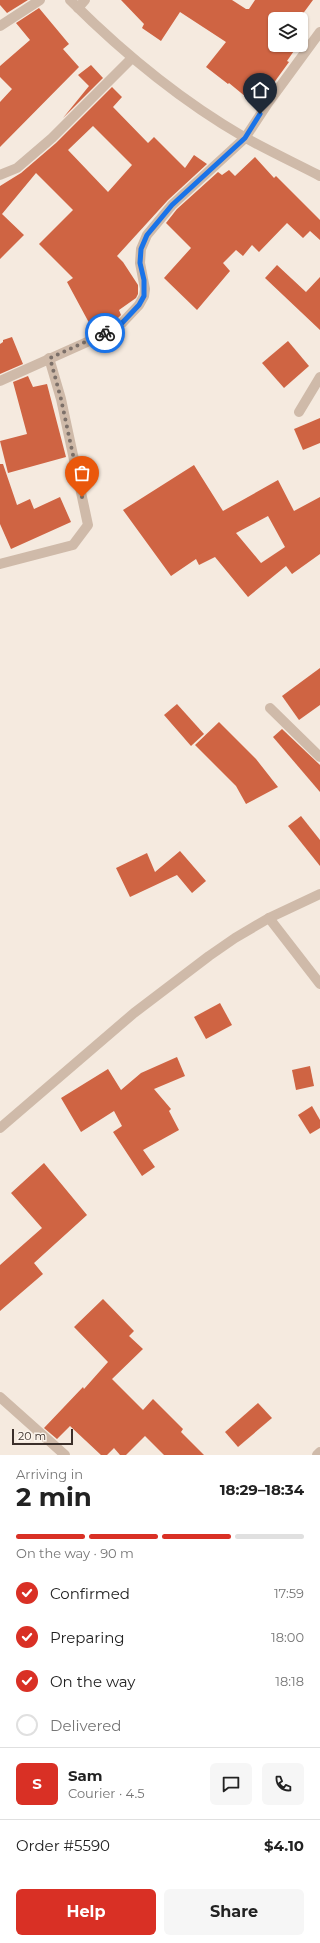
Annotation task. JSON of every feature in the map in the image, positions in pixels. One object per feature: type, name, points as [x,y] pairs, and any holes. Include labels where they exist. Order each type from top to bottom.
[{"type":"street","points":[[0,26],[40,0]]},
{"type":"street","points":[[70,0],[82,4],[132,58],[169,88],[245,138],[320,176]]},
{"type":"street","points":[[0,381],[96,338],[122,323],[139,305],[146,289],[140,263],[141,249],[147,235],[172,205],[245,138],[268,103],[320,32]]},
{"type":"street","points":[[0,175],[17,168],[52,138],[132,58]]},
{"type":"street","points":[[0,564],[73,545],[88,525],[61,399],[50,358]]},
{"type":"street","points":[[300,412],[320,377]]},
{"type":"street","points":[[270,708],[320,757]]},
{"type":"street","points":[[0,1128],[134,1013],[209,956],[269,918],[320,894]]},
{"type":"street","points":[[269,918],[320,984]]},
{"type":"street","points":[[0,1397],[65,1455]]},
{"type":"street","points":[[317,1455],[320,1452]]},
{"type":"building","points":[[0,0],[28,0],[7,13],[0,5]]},
{"type":"building","points":[[121,0],[232,0],[246,9],[249,9],[255,0],[313,0],[304,12],[268,12],[268,52],[293,52],[287,61],[289,62],[257,106],[229,83],[228,84],[206,67],[226,42],[180,12],[161,41],[142,28],[144,24]]},
{"type":"building","points":[[39,8],[69,44],[63,49],[79,67],[0,147],[0,102],[12,89],[0,77],[0,66],[30,40],[16,23]]},
{"type":"building","points":[[91,65],[103,78],[63,118],[89,86],[78,75]]},
{"type":"building","points":[[112,87],[122,97],[113,107],[148,143],[154,137],[185,168],[194,155],[207,164],[168,200],[117,256],[123,262],[138,285],[138,294],[136,298],[119,310],[121,315],[118,318],[94,332],[67,282],[73,278],[39,244],[73,210],[36,173],[2,214],[24,235],[0,259],[0,186],[21,173],[56,143]],"holes":[[[93,126],[132,165],[108,192],[68,150]]]},
{"type":"building","points":[[255,157],[274,178],[276,176],[320,220],[320,240],[310,231],[303,238],[287,223],[259,252],[252,245],[243,256],[236,250],[223,263],[230,271],[197,310],[164,278],[191,248],[166,223],[177,209],[218,172],[222,175],[229,170],[235,176]]},
{"type":"building","points":[[277,265],[306,292],[320,277],[320,330],[265,278]]},
{"type":"building","points":[[12,337],[23,364],[0,374],[0,344],[3,340]]},
{"type":"building","points":[[288,341],[309,366],[284,388],[262,363]]},
{"type":"building","points":[[28,376],[33,387],[47,384],[66,457],[8,473],[0,441],[27,434],[13,382]]},
{"type":"building","points":[[320,418],[320,443],[303,450],[294,429]]},
{"type":"building","points":[[0,464],[3,464],[17,505],[30,499],[34,509],[60,497],[71,522],[11,549],[0,524]]},
{"type":"building","points":[[194,465],[223,511],[278,480],[294,511],[320,497],[320,554],[292,574],[286,566],[248,597],[215,557],[199,565],[196,559],[171,576],[123,510]],"holes":[[[268,516],[285,547],[261,563],[236,533]]]},
{"type":"building","points":[[320,668],[320,705],[299,720],[282,696]]},
{"type":"building","points":[[177,704],[204,734],[191,746],[164,715]]},
{"type":"building","points":[[219,722],[256,759],[278,787],[246,804],[236,786],[195,745]]},
{"type":"building","points":[[282,729],[320,765],[320,792],[273,737]]},
{"type":"building","points":[[301,816],[320,840],[320,866],[288,826]]},
{"type":"building","points":[[180,851],[206,881],[192,893],[177,875],[130,897],[116,868],[147,853],[155,872]]},
{"type":"building","points":[[220,1003],[232,1025],[206,1039],[194,1017]]},
{"type":"building","points":[[177,1057],[185,1076],[154,1089],[171,1109],[169,1111],[179,1130],[143,1150],[155,1167],[142,1176],[113,1132],[122,1126],[114,1111],[81,1132],[61,1098],[108,1069],[121,1090],[141,1073]]},
{"type":"building","points":[[310,1066],[314,1086],[296,1090],[292,1070]]},
{"type":"building","points":[[312,1106],[320,1120],[320,1128],[310,1134],[298,1115]]},
{"type":"building","points":[[44,1163],[87,1215],[34,1263],[43,1274],[0,1311],[0,1265],[42,1228],[11,1193]]},
{"type":"building","points":[[103,1299],[134,1331],[129,1336],[143,1349],[112,1379],[143,1410],[153,1399],[183,1429],[181,1432],[204,1455],[164,1455],[145,1436],[126,1455],[120,1455],[114,1448],[107,1455],[101,1455],[70,1426],[57,1439],[44,1428],[83,1387],[84,1389],[108,1362],[74,1327]]},
{"type":"building","points":[[258,1403],[272,1418],[238,1447],[225,1432]]},
{"type":"way so far","points":[[82,497],[61,399],[50,358],[105,333]]},
{"type":"route","points":[[105,333],[122,323],[139,305],[144,296],[146,289],[140,263],[141,249],[147,235],[172,205],[245,138],[260,114]]}]
